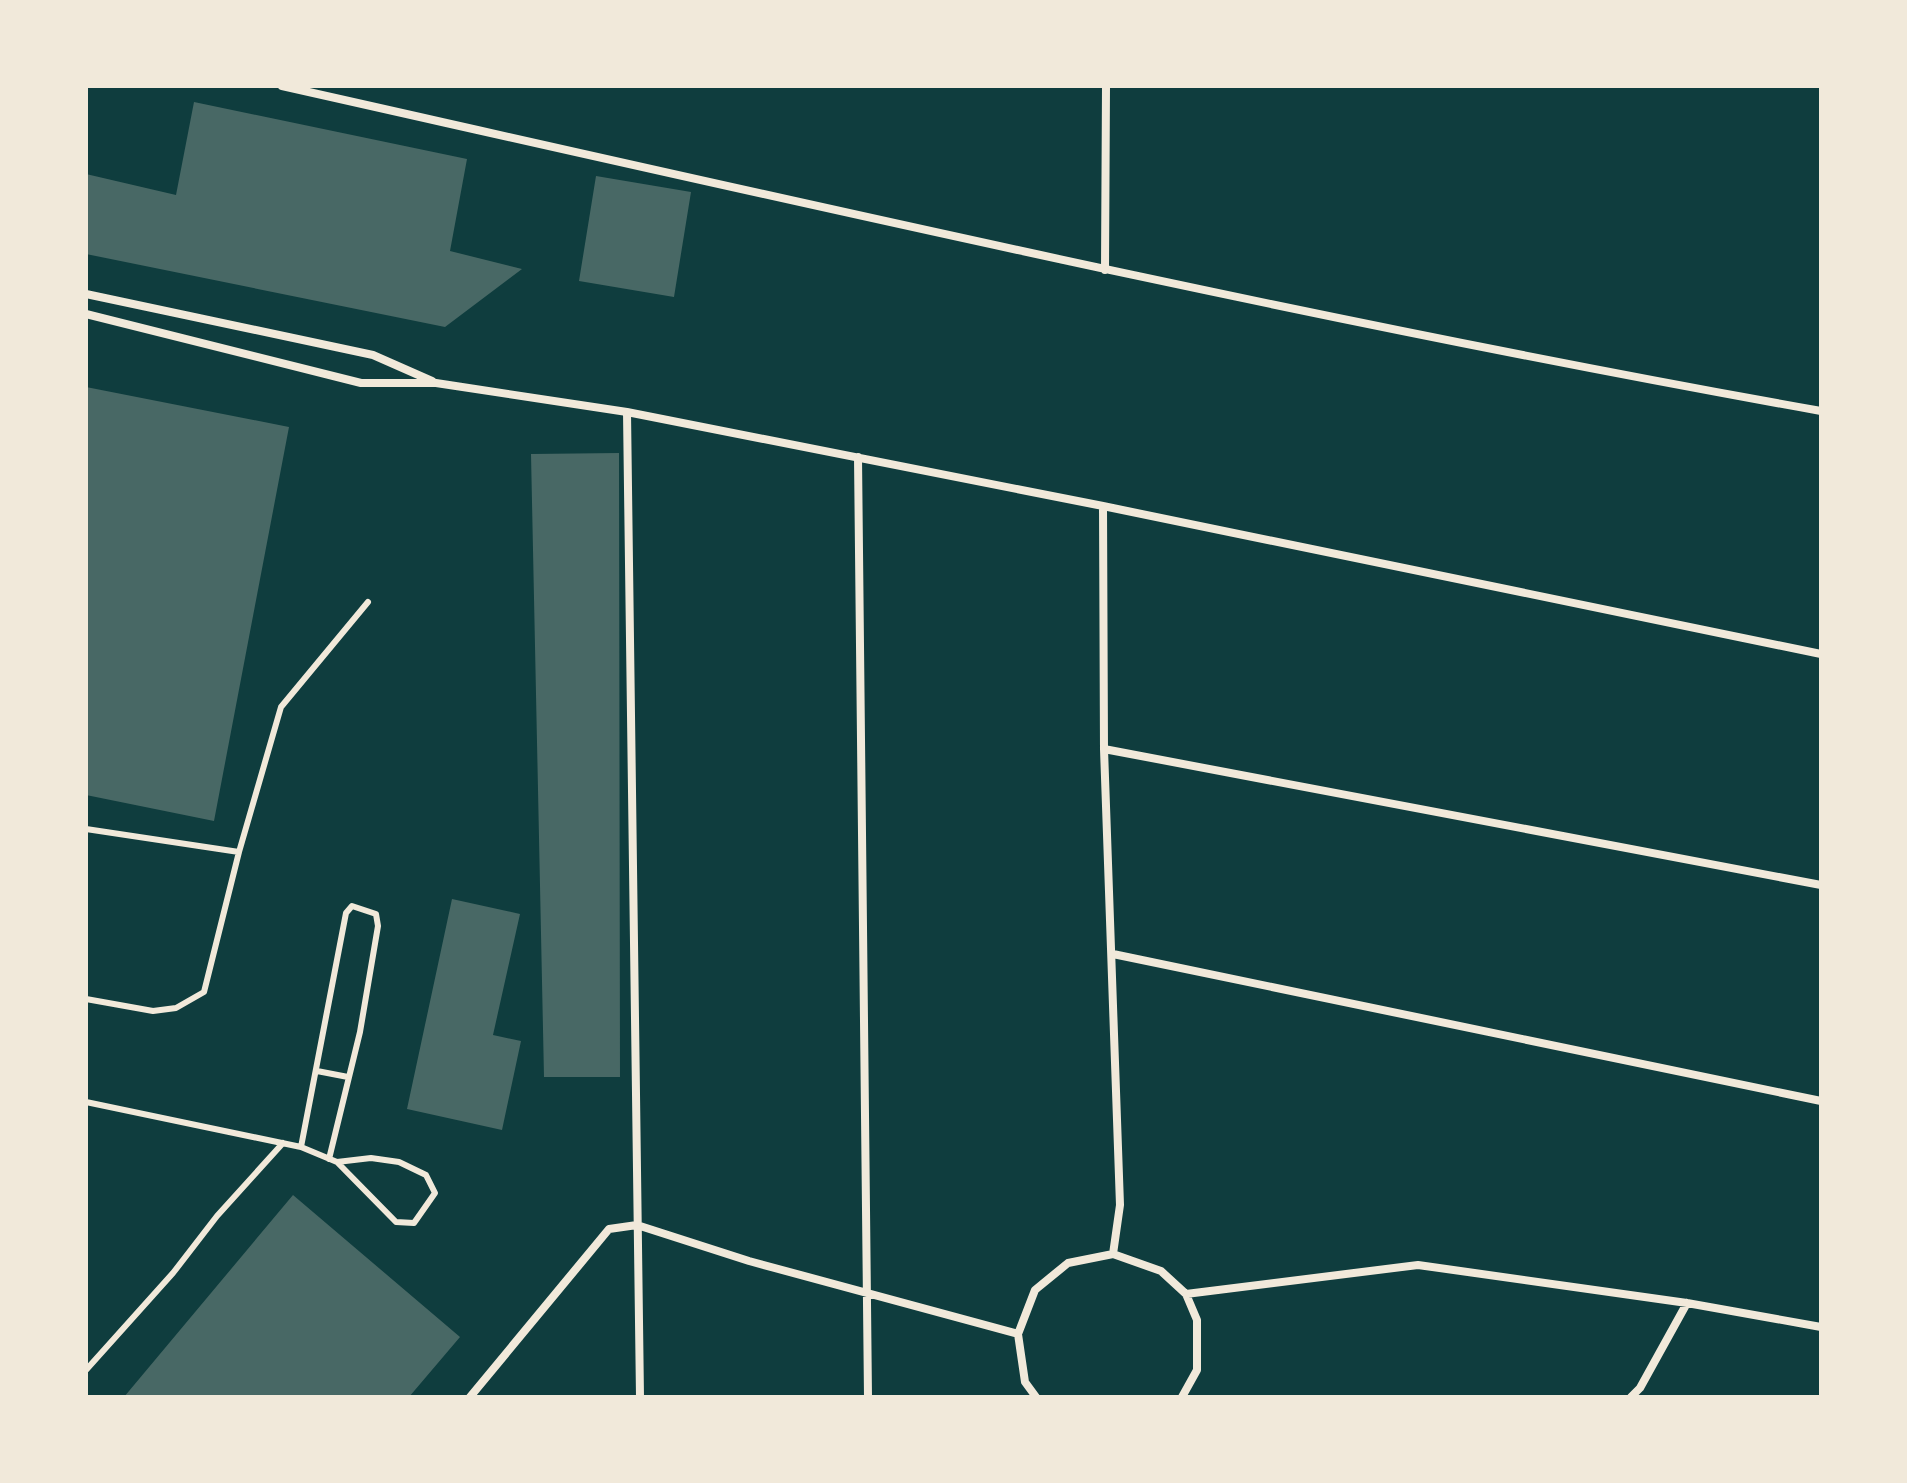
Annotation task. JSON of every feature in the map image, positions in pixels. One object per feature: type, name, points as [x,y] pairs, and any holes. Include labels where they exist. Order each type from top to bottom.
[{"type":"street","points":[[282,86],[1105,270],[1624,376],[1821,411]]},
{"type":"street","points":[[1105,270],[1106,86]]},
{"type":"street","points":[[86,294],[373,355],[436,383]]},
{"type":"street","points":[[86,314],[361,383],[436,383],[627,412],[1103,506],[1821,654]]},
{"type":"street","points":[[627,412],[640,1397]]},
{"type":"street","points":[[858,457],[868,1397]]},
{"type":"street","points":[[1103,506],[1104,749],[1120,1205],[1113,1254]]},
{"type":"street","points":[[1104,749],[1821,885]]},
{"type":"street","points":[[1113,954],[1821,1101]]},
{"type":"street","points":[[470,1397],[609,1229],[637,1225],[749,1261],[1018,1334]]},
{"type":"street","points":[[1036,1397],[1025,1382],[1018,1334],[1035,1290],[1068,1263],[1113,1254],[1161,1271],[1186,1294],[1197,1320],[1197,1370],[1182,1397]]},
{"type":"street","points":[[1186,1294],[1418,1265],[1687,1303],[1821,1327]]},
{"type":"street","points":[[1631,1397],[1640,1388],[1687,1303]]},
{"type":"lane","points":[[86,999],[153,1011],[176,1008],[204,992],[239,852],[281,707],[368,602]]},
{"type":"lane","points":[[86,829],[239,852]]},
{"type":"lane","points":[[301,1147],[346,913],[352,906],[376,914],[378,926],[360,1032],[329,1159]]},
{"type":"lane","points":[[317,1071],[348,1077]]},
{"type":"lane","points":[[86,1102],[301,1147],[337,1162],[396,1222],[414,1223],[435,1193],[426,1175],[399,1162],[371,1158],[337,1162]]},
{"type":"lane","points":[[86,1370],[283,1143]]},
{"type":"building","points":[[194,102],[467,159],[450,251],[522,269],[445,327],[86,254],[86,174],[176,195]]},
{"type":"building","points":[[596,176],[691,192],[674,297],[579,281]]},
{"type":"building","points":[[86,387],[289,427],[214,821],[86,795]]},
{"type":"building","points":[[619,453],[620,1077],[544,1077],[531,454]]},
{"type":"building","points":[[452,899],[520,914],[493,1035],[521,1041],[502,1130],[407,1109]]},
{"type":"building","points":[[293,1195],[460,1337],[409,1397],[124,1397]]}]
